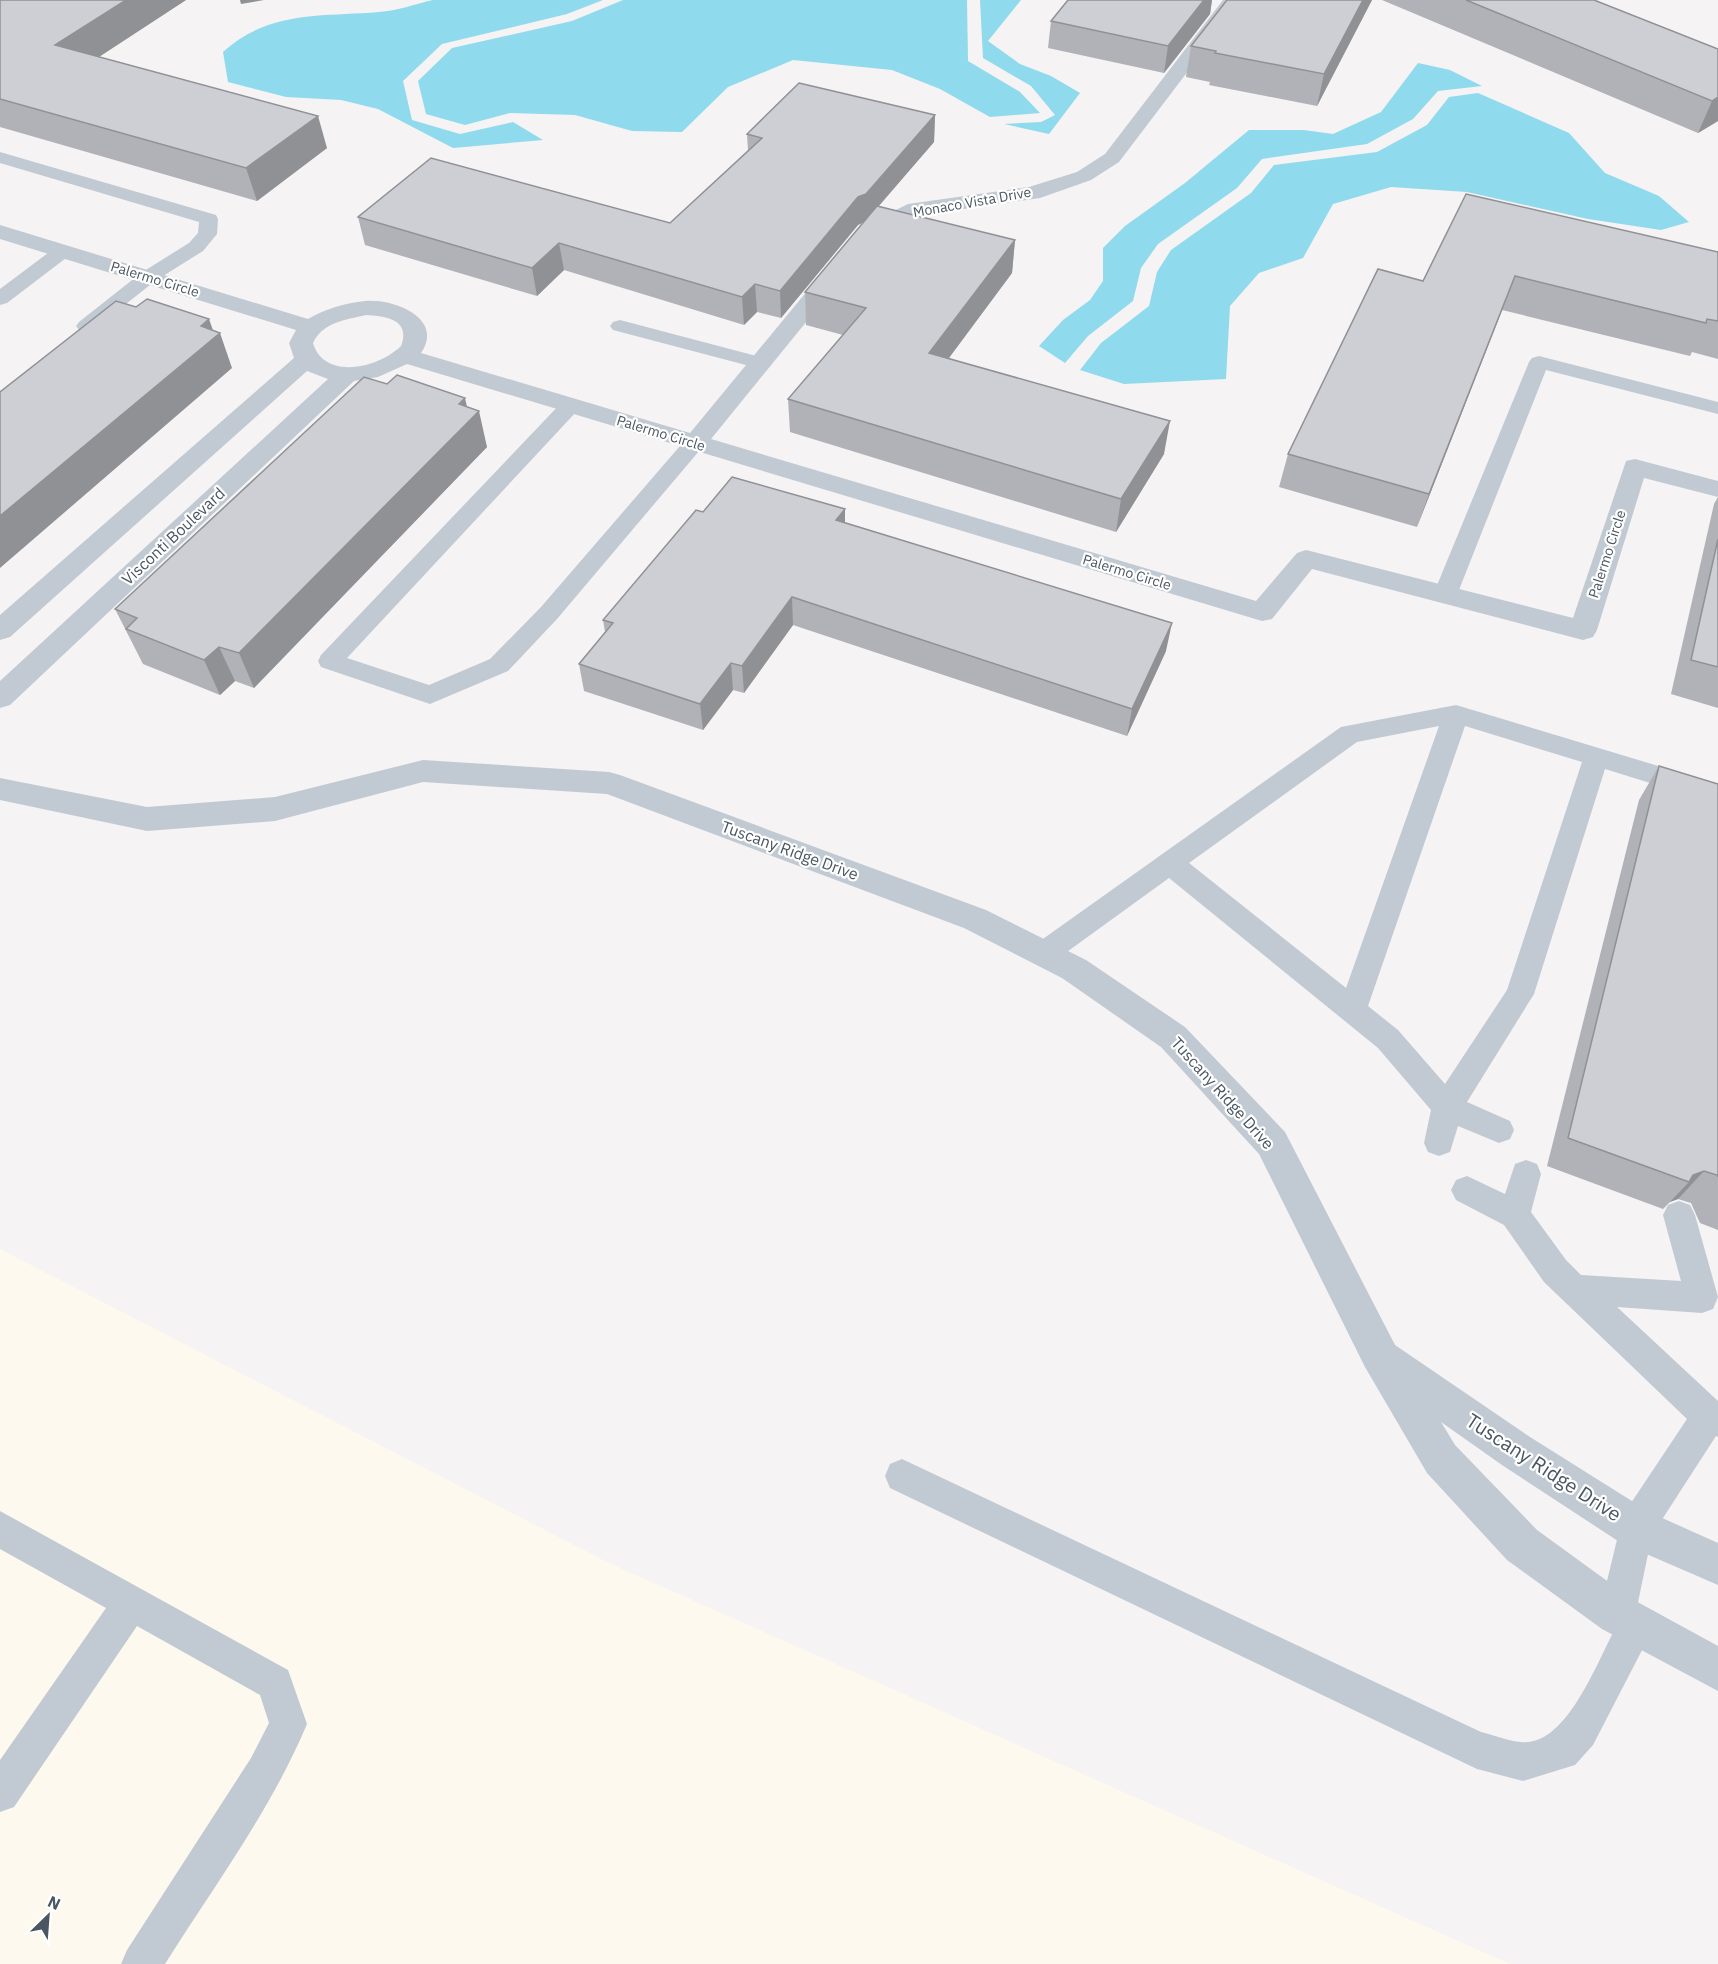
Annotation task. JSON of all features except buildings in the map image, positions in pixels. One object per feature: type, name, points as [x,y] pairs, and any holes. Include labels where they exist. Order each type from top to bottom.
[{"type":"street","name":"Monaco Vista Drive","points":[[694,444],[868,231],[916,209],[1032,194],[1084,176],[1112,158],[1233,0]]},
{"type":"street","name":"Palermo Circle","points":[[0,231],[310,327]]},
{"type":"street","points":[[385,309],[401,314],[412,322],[417,333],[414,345],[406,356],[386,367],[346,375],[327,372],[304,361],[300,350],[301,338],[310,327],[328,316],[346,310],[385,309]]},
{"type":"street","name":"Palermo Circle","points":[[406,356],[1262,612],[1306,559],[1583,630],[1635,467],[1718,489]]},
{"type":"street","points":[[0,630],[304,361]]},
{"type":"street","name":"Visconti Boulevard","points":[[0,698],[346,375]]},
{"type":"street","name":"Tuscany Ridge Drive","points":[[0,789],[147,819],[276,809],[423,771],[609,783],[975,919],[1074,969],[1173,1037],[1272,1143],[1379,1354],[1441,1459],[1522,1545],[1627,1620],[1718,1669]]},
{"type":"street","name":"Tuscany Ridge Drive","points":[[1379,1354],[1516,1451],[1636,1528],[1718,1564]]},
{"type":"lane","points":[[0,157],[209,219],[207,234],[196,247],[148,277],[74,335]]},
{"type":"lane","points":[[0,299],[63,251]]},
{"type":"lane","points":[[620,327],[761,363]]},
{"type":"lane","points":[[1445,595],[1539,362],[1718,408]]},
{"type":"lane","points":[[570,406],[330,661],[430,695],[499,665],[549,613],[694,444]]},
{"type":"lane","points":[[1352,1011],[1456,714]]},
{"type":"lane","points":[[1043,954],[1350,734],[1456,714],[1718,794]]},
{"type":"lane","points":[[1439,1143],[1447,1107],[1520,994],[1596,757]]},
{"type":"lane","points":[[1170,863],[1388,1039],[1447,1107],[1499,1130]]},
{"type":"lane","points":[[1515,1215],[1526,1174]]},
{"type":"lane","points":[[902,1476],[1477,1750],[1523,1762],[1561,1751],[1580,1732],[1627,1620],[1636,1528],[1713,1418],[1555,1271],[1515,1215],[1467,1190]]},
{"type":"lane","points":[[1573,1289],[1710,1288],[1679,1215]]},
{"type":"lane","points":[[0,1529],[275,1683],[288,1724],[265,1772],[141,1964]]},
{"type":"lane","points":[[0,1793],[132,1602]]},
{"type":"shaded area","points":[[0,1249],[609,1563],[1510,1964],[0,1964]]},
{"type":"water","points":[[433,0],[603,0],[567,14],[442,44],[403,81],[412,120],[460,134],[513,122],[543,140],[453,148],[378,109],[341,100],[286,97],[228,82],[223,52],[241,38],[259,29],[296,18],[386,11]]},
{"type":"water","points":[[623,0],[967,0],[968,61],[1020,92],[1040,113],[990,117],[940,89],[892,70],[793,60],[728,87],[682,132],[632,131],[575,115],[510,113],[465,125],[426,114],[418,81],[452,48],[572,21]]},
{"type":"water","points":[[980,0],[1021,0],[988,41],[1020,64],[1051,76],[1080,93],[1049,134],[1004,124],[1041,122],[1055,115],[1031,86],[983,58]]},
{"type":"water","points":[[1418,63],[1450,70],[1482,86],[1438,91],[1413,119],[1367,144],[1262,159],[1237,188],[1158,244],[1141,268],[1133,301],[1088,336],[1065,363],[1039,346],[1063,320],[1090,300],[1103,281],[1103,248],[1125,226],[1185,183],[1249,130],[1304,130],[1333,134],[1381,112]]},
{"type":"water","points":[[1478,93],[1569,133],[1605,173],[1659,196],[1689,222],[1661,230],[1588,219],[1467,192],[1391,187],[1333,204],[1303,258],[1259,273],[1230,306],[1226,379],[1124,384],[1080,370],[1101,343],[1149,306],[1157,272],[1171,250],[1251,193],[1274,165],[1377,152],[1427,125],[1449,97]]}]
